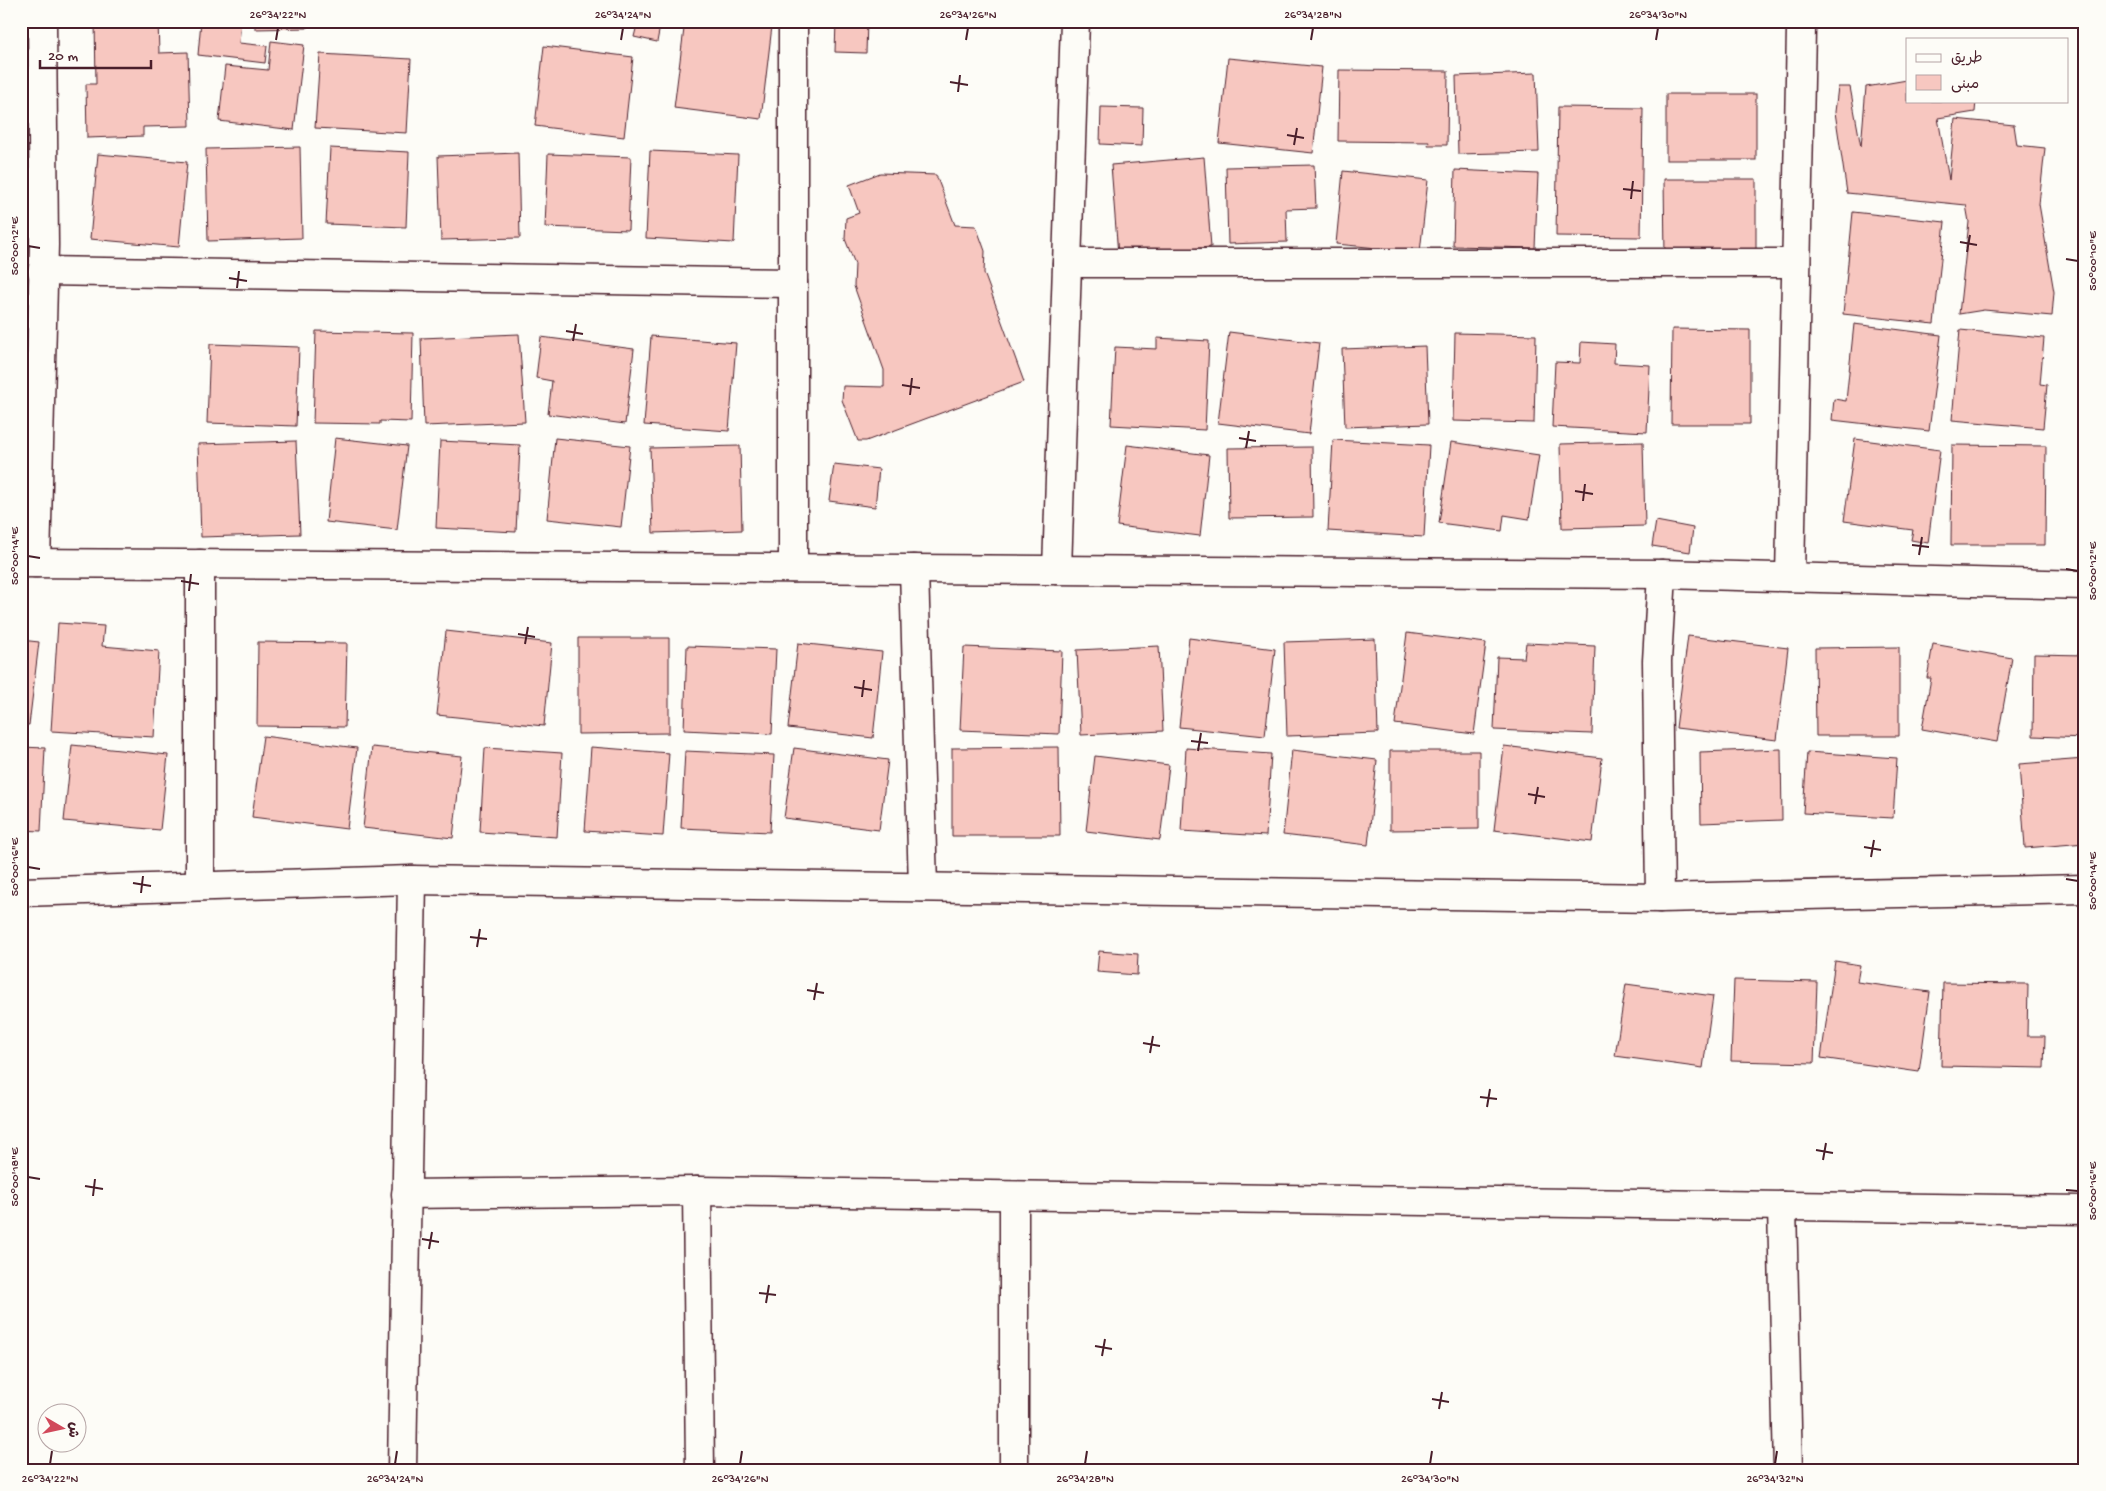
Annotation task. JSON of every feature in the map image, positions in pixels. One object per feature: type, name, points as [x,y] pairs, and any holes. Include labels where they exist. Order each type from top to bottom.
[{"type":"street","points":[[42,21],[42,271],[29,563],[1662,574],[2085,585]]},
{"type":"street","points":[[793,21],[794,568]]},
{"type":"street","points":[[1057,570],[1075,21]]},
{"type":"street","points":[[1790,577],[1801,29],[1803,21]]},
{"type":"street","points":[[1067,263],[1796,263]]},
{"type":"street","points":[[42,271],[793,283]]},
{"type":"street","points":[[200,564],[200,886]]},
{"type":"street","points":[[914,569],[923,887]]},
{"type":"street","points":[[1660,898],[1657,661],[1662,574]]},
{"type":"street","points":[[402,1470],[412,880]]},
{"type":"street","points":[[21,892],[412,880],[1660,898],[2085,889]]},
{"type":"street","points":[[406,1194],[697,1191],[2085,1210]]},
{"type":"street","points":[[697,1191],[700,1470]]},
{"type":"street","points":[[1014,1196],[1014,1470]]},
{"type":"street","points":[[1782,1206],[1788,1470]]},
{"type":"building","points":[[95,21],[158,21],[159,53],[188,52],[190,126],[143,127],[143,136],[87,138],[86,84],[96,84]]},
{"type":"building","points":[[201,21],[241,21],[239,43],[267,46],[265,63],[198,55]]},
{"type":"building","points":[[255,21],[307,21],[307,28],[255,29]]},
{"type":"building","points":[[638,21],[661,21],[657,42],[634,37]]},
{"type":"building","points":[[685,21],[738,21],[772,26],[761,119],[674,108]]},
{"type":"building","points":[[836,21],[867,21],[866,53],[835,52]]},
{"type":"building","points":[[271,41],[304,45],[294,130],[219,121],[225,66],[268,70]]},
{"type":"building","points":[[544,46],[633,57],[624,137],[535,126]]},
{"type":"building","points":[[320,54],[411,59],[407,133],[315,128]]},
{"type":"building","points":[[1228,58],[1322,67],[1313,153],[1219,143]]},
{"type":"building","points":[[1339,70],[1448,71],[1447,145],[1428,145],[1429,142],[1338,141]]},
{"type":"building","points":[[1536,73],[1539,152],[1458,154],[1456,76]]},
{"type":"building","points":[[1906,80],[1906,102],[1976,102],[1975,112],[1938,118],[1949,180],[1955,119],[2014,125],[2017,145],[2045,148],[2039,204],[2054,292],[2052,316],[1984,310],[1959,314],[1969,222],[1966,205],[1847,193],[1835,112],[1838,87],[1850,87],[1861,147],[1866,87]]},
{"type":"building","points":[[1666,94],[1756,94],[1756,160],[1666,160]]},
{"type":"building","points":[[1101,107],[1143,108],[1142,146],[1100,144]]},
{"type":"building","points":[[1558,107],[1643,108],[1641,237],[1556,236]]},
{"type":"building","points":[[300,147],[302,238],[208,241],[206,149]]},
{"type":"building","points":[[330,148],[409,152],[406,227],[326,224]]},
{"type":"building","points":[[650,151],[738,155],[734,243],[646,238]]},
{"type":"building","points":[[518,153],[520,238],[441,240],[438,156]]},
{"type":"building","points":[[98,154],[187,162],[179,247],[90,239]]},
{"type":"building","points":[[548,154],[631,157],[628,230],[545,227]]},
{"type":"building","points":[[1204,157],[1211,247],[1118,255],[1111,165]]},
{"type":"building","points":[[1314,165],[1316,208],[1286,209],[1287,242],[1228,244],[1226,167]]},
{"type":"building","points":[[1455,170],[1538,174],[1535,248],[1453,246]]},
{"type":"building","points":[[1343,171],[1428,180],[1420,252],[1336,244]]},
{"type":"building","points":[[880,173],[936,175],[955,225],[976,226],[985,251],[984,273],[1024,382],[866,441],[858,441],[842,400],[843,386],[884,387],[884,370],[854,286],[855,264],[845,239],[846,218],[859,213],[849,185]]},
{"type":"building","points":[[1664,179],[1756,179],[1756,256],[1665,257]]},
{"type":"building","points":[[1853,212],[1945,222],[1934,324],[1843,314]]},
{"type":"building","points":[[1854,324],[1941,335],[1929,431],[1832,420],[1834,399],[1846,401]]},
{"type":"building","points":[[1672,329],[1750,330],[1750,424],[1671,424]]},
{"type":"building","points":[[1960,330],[2044,338],[2040,384],[2047,385],[2043,428],[1952,420]]},
{"type":"building","points":[[316,331],[413,333],[411,422],[380,421],[380,424],[313,423]]},
{"type":"building","points":[[1229,332],[1319,343],[1309,434],[1218,423]]},
{"type":"building","points":[[1455,333],[1536,335],[1534,423],[1453,421]]},
{"type":"building","points":[[519,334],[525,422],[424,426],[421,338]]},
{"type":"building","points":[[651,336],[736,343],[729,431],[644,425]]},
{"type":"building","points":[[541,337],[634,349],[625,424],[548,414],[552,381],[536,378]]},
{"type":"building","points":[[1157,338],[1209,341],[1205,430],[1111,425],[1115,347],[1157,349]]},
{"type":"building","points":[[1581,342],[1615,344],[1614,363],[1650,365],[1647,432],[1552,427],[1555,362],[1580,363]]},
{"type":"building","points":[[210,344],[299,347],[296,426],[207,423]]},
{"type":"building","points":[[1425,346],[1428,424],[1345,427],[1342,349]]},
{"type":"building","points":[[335,438],[407,446],[397,530],[326,522]]},
{"type":"building","points":[[555,438],[630,446],[621,527],[547,519]]},
{"type":"building","points":[[1855,439],[1940,450],[1928,543],[1911,540],[1913,530],[1844,521]]},
{"type":"building","points":[[1333,440],[1429,445],[1424,537],[1328,531]]},
{"type":"building","points":[[296,441],[300,534],[201,537],[198,444]]},
{"type":"building","points":[[440,441],[520,445],[516,532],[436,528]]},
{"type":"building","points":[[1451,442],[1539,455],[1529,519],[1504,515],[1502,531],[1439,523]]},
{"type":"building","points":[[1643,442],[1645,526],[1562,528],[1560,444]]},
{"type":"building","points":[[1127,445],[1209,455],[1200,536],[1117,526]]},
{"type":"building","points":[[1952,445],[2046,446],[2045,545],[1951,545]]},
{"type":"building","points":[[740,446],[742,530],[653,533],[650,448]]},
{"type":"building","points":[[1312,447],[1313,517],[1229,518],[1228,448]]},
{"type":"building","points":[[834,464],[879,469],[875,507],[829,501]]},
{"type":"building","points":[[1656,521],[1693,528],[1690,552],[1652,546]]},
{"type":"building","points":[[58,623],[104,626],[102,646],[159,651],[154,737],[51,731]]},
{"type":"building","points":[[446,631],[552,643],[544,726],[437,715]]},
{"type":"building","points":[[1407,633],[1486,643],[1474,734],[1395,724]]},
{"type":"building","points":[[1688,636],[1788,648],[1777,740],[1676,728]]},
{"type":"building","points":[[578,638],[669,638],[669,733],[578,734]]},
{"type":"building","points":[[1189,638],[1275,649],[1265,736],[1179,727]]},
{"type":"building","points":[[1375,639],[1378,733],[1287,736],[1284,642]]},
{"type":"building","points":[[21,640],[39,642],[29,725],[21,724]]},
{"type":"building","points":[[258,642],[347,643],[345,727],[257,726]]},
{"type":"building","points":[[798,643],[882,652],[873,738],[788,728]]},
{"type":"building","points":[[1526,643],[1595,646],[1592,734],[1494,730],[1497,657],[1524,658]]},
{"type":"building","points":[[1933,644],[2012,658],[1997,742],[1922,729],[1931,678],[1927,678]]},
{"type":"building","points":[[687,646],[776,649],[772,734],[684,730]]},
{"type":"building","points":[[1159,646],[1163,731],[1081,735],[1077,650]]},
{"type":"building","points":[[964,647],[1062,651],[1059,734],[960,730]]},
{"type":"building","points":[[1899,647],[1899,736],[1816,736],[1815,648]]},
{"type":"building","points":[[2034,654],[2085,655],[2085,738],[2033,736]]},
{"type":"building","points":[[263,736],[357,748],[347,829],[252,817]]},
{"type":"building","points":[[72,745],[168,755],[160,830],[64,821]]},
{"type":"building","points":[[1504,746],[1602,758],[1592,842],[1494,830]]},
{"type":"building","points":[[21,747],[45,748],[41,831],[21,830]]},
{"type":"building","points":[[372,747],[462,756],[453,838],[363,828]]},
{"type":"building","points":[[591,747],[669,753],[663,836],[585,831]]},
{"type":"building","points":[[1059,747],[1060,836],[952,836],[952,748]]},
{"type":"building","points":[[485,748],[562,753],[557,837],[480,832]]},
{"type":"building","points":[[794,748],[888,760],[879,830],[784,818]]},
{"type":"building","points":[[1186,748],[1271,754],[1266,836],[1181,831]]},
{"type":"building","points":[[1781,749],[1782,820],[1701,823],[1700,752]]},
{"type":"building","points":[[1292,750],[1377,760],[1368,845],[1283,835]]},
{"type":"building","points":[[685,751],[774,755],[770,832],[681,828]]},
{"type":"building","points":[[1390,751],[1479,751],[1479,829],[1390,830]]},
{"type":"building","points":[[1807,752],[1897,758],[1893,818],[1803,813]]},
{"type":"building","points":[[1095,756],[1169,765],[1160,840],[1086,831]]},
{"type":"building","points":[[2085,759],[2085,843],[2025,848],[2019,764]]},
{"type":"building","points":[[1099,951],[1138,954],[1137,975],[1097,972]]},
{"type":"building","points":[[1835,961],[1860,965],[1857,982],[1930,992],[1919,1072],[1821,1058]]},
{"type":"building","points":[[1734,980],[1817,982],[1814,1063],[1731,1061]]},
{"type":"building","points":[[1943,983],[2028,984],[2027,1036],[2045,1036],[2044,1068],[1941,1066]]},
{"type":"building","points":[[1626,984],[1713,996],[1703,1068],[1615,1056]]}]
